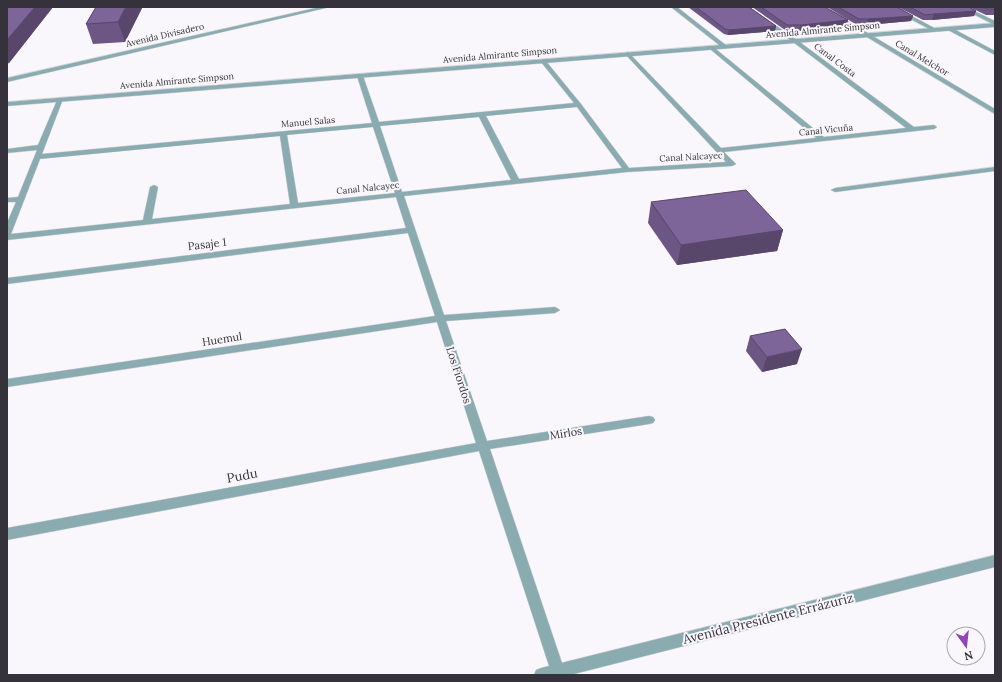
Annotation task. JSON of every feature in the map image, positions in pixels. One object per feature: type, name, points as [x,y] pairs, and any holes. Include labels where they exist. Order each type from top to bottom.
[{"type":"street","name":"Avenida Divisadero","points":[[7,80],[327,7]]},
{"type":"street","points":[[674,7],[725,47]]},
{"type":"street","name":"Canal Costa","points":[[746,7],[795,41],[912,129]]},
{"type":"street","name":"Canal Melchor","points":[[820,7],[995,112]]},
{"type":"street","points":[[891,7],[935,30]]},
{"type":"street","points":[[962,7],[995,24]]},
{"type":"street","name":"Avenida Almirante Simpson","points":[[7,104],[950,29],[995,24]]},
{"type":"street","points":[[950,29],[995,53]]},
{"type":"street","points":[[712,48],[822,139]]},
{"type":"street","points":[[628,54],[719,150]]},
{"type":"street","points":[[544,61],[579,105],[626,170]]},
{"type":"street","name":"Los Fiordos","points":[[360,76],[558,673]]},
{"type":"street","points":[[7,234],[60,99]]},
{"type":"street","name":"Manuel Salas","points":[[38,157],[579,105]]},
{"type":"street","points":[[482,115],[516,182]]},
{"type":"street","name":"Canal Vicuña","points":[[719,150],[934,127]]},
{"type":"street","points":[[283,134],[294,206]]},
{"type":"street","points":[[7,151],[41,147]]},
{"type":"street","name":"Canal Nalcayec","points":[[7,237],[626,170],[732,164],[719,150]]},
{"type":"street","points":[[835,190],[995,169]]},
{"type":"street","points":[[147,222],[154,187]]},
{"type":"street","points":[[7,200],[21,199]]},
{"type":"street","name":"Pasaje 1","points":[[7,281],[411,230]]},
{"type":"street","name":"Huemul","points":[[7,383],[440,318],[555,310]]},
{"type":"street","name":"Mirlos","points":[[482,446],[649,420]]},
{"type":"street","name":"Pudu","points":[[7,534],[482,446]]},
{"type":"street","name":"Avenida Presidente Errázuriz","points":[[541,675],[558,673],[995,561]]},
{"type":"building","points":[[7,7],[35,7],[7,40]]},
{"type":"building","points":[[96,7],[126,7],[118,22],[86,24]]},
{"type":"building","points":[[696,7],[749,7],[776,26],[729,30],[725,29]]},
{"type":"building","points":[[761,7],[825,7],[848,20],[787,25]]},
{"type":"building","points":[[838,7],[897,7],[913,16],[859,19]]},
{"type":"building","points":[[910,7],[969,7],[976,11],[925,15]]},
{"type":"building","points":[[983,7],[995,7],[995,9],[988,9]]},
{"type":"building","points":[[746,190],[783,230],[681,245],[651,202]]},
{"type":"building","points":[[785,329],[802,349],[767,357],[750,336]]}]
